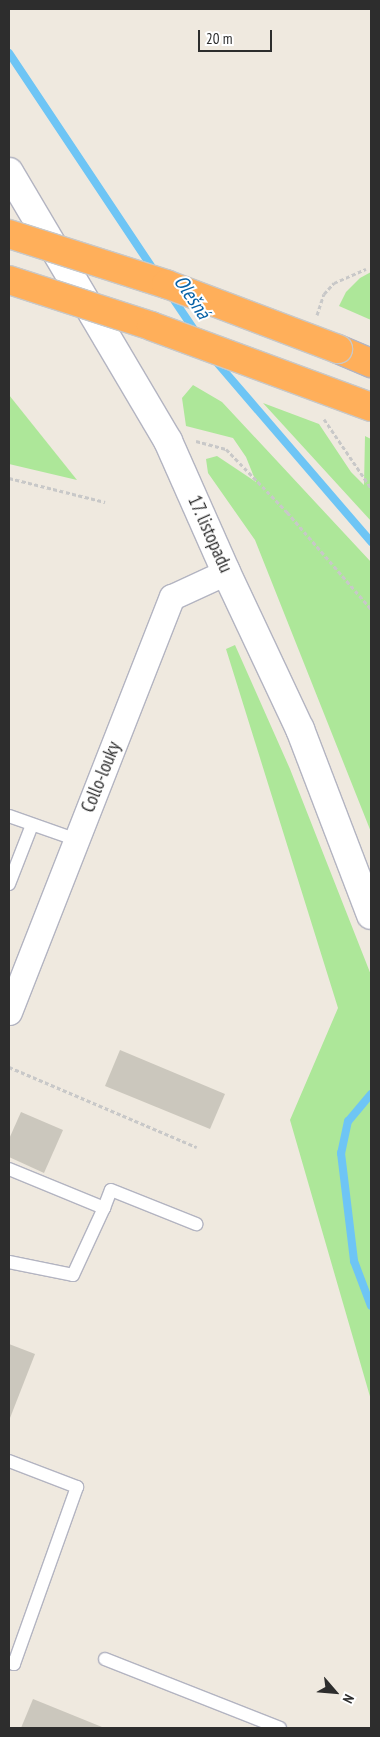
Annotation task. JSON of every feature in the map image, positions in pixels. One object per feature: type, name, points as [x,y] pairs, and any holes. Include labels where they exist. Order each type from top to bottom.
[{"type":"highway","points":[[9,234],[166,284],[371,362]]},
{"type":"highway","points":[[9,280],[151,326],[371,408]]},
{"type":"main road","name":"17. listopadu","points":[[9,172],[168,440],[226,572],[300,729],[371,915]]},
{"type":"street","name":"Collo-louky","points":[[9,1012],[172,597],[226,572]]},
{"type":"lane","points":[[9,816],[76,840]]},
{"type":"lane","points":[[9,884],[32,824]]},
{"type":"lane","points":[[9,1169],[104,1208]]},
{"type":"lane","points":[[9,1262],[73,1275],[111,1190],[196,1224]]},
{"type":"lane","points":[[9,1460],[77,1486],[14,1664],[9,1662]]},
{"type":"lane","points":[[105,1659],[280,1728]]},
{"type":"path","points":[[168,440],[195,441],[226,449],[287,512],[371,609]]},
{"type":"path","points":[[9,478],[105,502]]},
{"type":"path","points":[[9,1067],[197,1147]]},
{"type":"green space","points":[[371,272],[371,320],[339,306],[346,292],[360,278]]},
{"type":"green space","points":[[193,385],[222,402],[371,562],[371,832],[255,540],[208,473],[206,459],[217,456],[256,482],[246,457],[233,438],[186,426],[182,398]]},
{"type":"green space","points":[[9,395],[77,480],[9,464]]},
{"type":"green space","points":[[263,403],[319,424],[351,472],[364,485],[365,436],[371,439],[371,521]]},
{"type":"green space","points":[[235,645],[290,769],[371,975],[371,1400],[290,1120],[338,1008],[226,649]]},
{"type":"building","points":[[120,1050],[225,1094],[210,1129],[105,1086]]},
{"type":"building","points":[[21,1112],[63,1130],[44,1173],[9,1157],[9,1139]]},
{"type":"building","points":[[9,1344],[35,1354],[10,1418],[9,1418]]},
{"type":"building","points":[[33,1699],[102,1727],[102,1728],[21,1728]]},
{"type":"waterway","name":"Olešná","points":[[9,53],[155,272]]},
{"type":"waterway","name":"Olešná","points":[[170,294],[197,334]]},
{"type":"waterway","name":"Olešná","points":[[213,358],[371,542]]},
{"type":"waterway","points":[[371,1094],[348,1121],[341,1153],[354,1261],[371,1306]]}]
